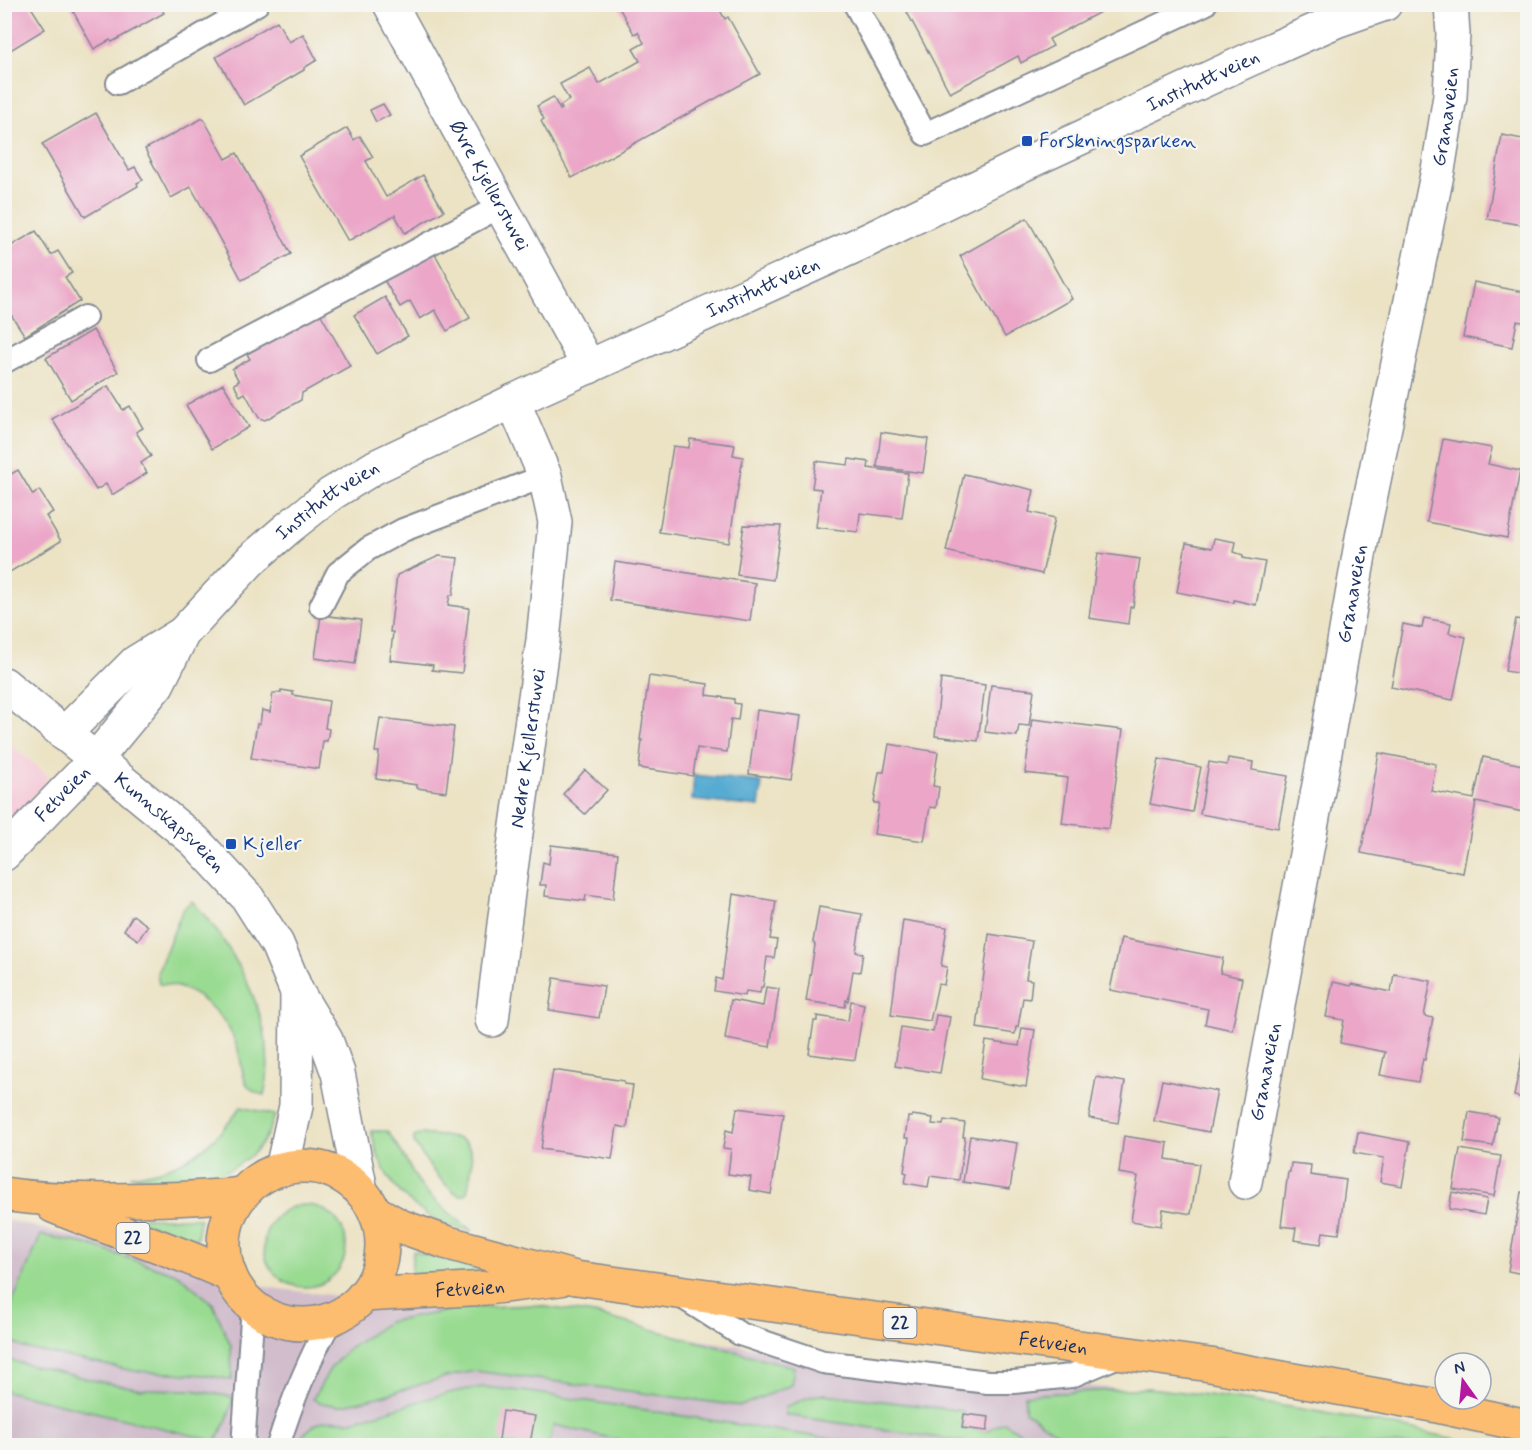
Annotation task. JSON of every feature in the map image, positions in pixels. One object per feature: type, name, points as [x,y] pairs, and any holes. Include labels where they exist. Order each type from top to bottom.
[{"type":"highway","name":"22","points":[[303,1166],[324,1169],[344,1178],[368,1202],[381,1233],[381,1255],[376,1276],[364,1295],[355,1304],[332,1318],[312,1324],[291,1323],[271,1318],[253,1306],[243,1298],[230,1275],[224,1254],[224,1233],[231,1213],[242,1194],[267,1174],[282,1169],[303,1166]]},
{"type":"highway","name":"22","points":[[4,1194],[37,1199],[177,1199],[242,1194]]},
{"type":"highway","name":"22","points":[[37,1199],[230,1275]]},
{"type":"highway","name":"Fetveien","points":[[368,1202],[400,1226],[445,1242],[576,1278],[1210,1365],[1432,1405],[1527,1426]]},
{"type":"highway","name":"Fetveien","points":[[364,1295],[487,1288],[576,1278]]},
{"type":"street","name":"Øvre Kjellerstuvei","points":[[390,4],[589,367]]},
{"type":"street","name":"Instituttveien","points":[[64,734],[136,662],[183,633],[252,559],[288,528],[331,494],[375,467],[513,401],[868,240],[1022,165],[1246,61],[1336,21],[1385,4]]},
{"type":"street","name":"Granaveien","points":[[1245,1182],[1322,770],[1362,538],[1438,170],[1450,96],[1453,34],[1451,4]]},
{"type":"street","name":"Nedre Kjellerstuvei","points":[[492,1020],[510,869],[543,640],[555,522],[544,476],[513,401]]},
{"type":"street","name":"Instituttveien","points":[[96,759],[157,685],[183,633]]},
{"type":"street","name":"Kunnskapsveien","points":[[4,684],[195,841],[247,897],[277,944],[297,992],[326,1040],[338,1073],[368,1202]]},
{"type":"street","name":"Fetveien","points":[[4,854],[96,759]]},
{"type":"street","name":"Kunnskapsveien","points":[[282,1169],[296,1106],[297,992]]},
{"type":"lane","points":[[118,83],[257,4]]},
{"type":"lane","points":[[855,4],[925,134],[1205,4]]},
{"type":"lane","points":[[209,360],[501,206]]},
{"type":"lane","points":[[4,362],[85,317]]},
{"type":"lane","points":[[321,606],[338,573],[368,549],[403,530],[544,476]]},
{"type":"lane","points":[[676,1293],[740,1334],[823,1362],[988,1382],[1005,1382],[1071,1376],[1124,1354]]},
{"type":"lane","points":[[243,1446],[253,1306]]},
{"type":"lane","points":[[278,1446],[290,1405],[304,1370],[332,1318]]},
{"type":"shaded area","points":[[5,739],[49,777],[5,828]]},
{"type":"shaded area","points":[[4,1219],[272,1288],[657,1334],[902,1369],[1207,1397],[1365,1420],[1486,1445],[5,1445]]},
{"type":"green space","points":[[192,901],[224,942],[251,991],[266,1043],[268,1069],[264,1095],[249,1088],[246,1083],[232,1035],[217,1013],[196,995],[184,989],[159,984],[157,973],[183,909]]},
{"type":"green space","points":[[241,1107],[275,1115],[266,1137],[252,1154],[236,1166],[217,1174],[196,1178],[174,1180],[130,1176],[166,1168],[194,1155],[218,1135]]},
{"type":"green space","points":[[371,1131],[387,1131],[419,1183],[472,1231],[444,1223],[407,1199],[396,1188],[381,1163]]},
{"type":"green space","points":[[421,1134],[446,1136],[466,1143],[472,1156],[467,1193],[460,1196],[434,1172],[414,1143],[414,1137]]},
{"type":"green space","points":[[305,1205],[321,1209],[334,1217],[342,1230],[346,1246],[342,1262],[334,1275],[321,1283],[305,1287],[289,1283],[276,1275],[268,1262],[264,1246],[268,1230],[276,1217],[289,1209]]},
{"type":"green space","points":[[133,1218],[198,1218],[200,1219],[197,1239],[134,1220]]},
{"type":"green space","points":[[41,1235],[86,1244],[179,1275],[213,1304],[231,1346],[232,1380],[206,1375],[134,1371],[24,1348],[11,1341],[7,1335],[5,1320]]},
{"type":"green space","points":[[413,1251],[487,1272],[490,1274],[411,1275]]},
{"type":"green space","points":[[533,1305],[594,1314],[794,1367],[791,1385],[741,1406],[475,1371],[338,1406],[313,1399],[330,1369],[347,1350],[388,1322],[463,1308]]},
{"type":"green space","points":[[4,1359],[101,1382],[142,1389],[193,1390],[232,1397],[230,1409],[216,1441],[5,1391]]},
{"type":"green space","points":[[485,1387],[869,1445],[640,1445],[554,1425],[549,1445],[296,1446],[307,1431],[323,1421],[350,1421],[434,1397]]},
{"type":"green space","points":[[1148,1388],[1316,1411],[1482,1445],[1073,1445],[1025,1411],[1025,1395]]},
{"type":"green space","points":[[825,1394],[963,1411],[962,1428],[987,1431],[1004,1422],[1040,1445],[986,1445],[786,1415],[785,1407],[812,1396]]},
{"type":"water","points":[[694,775],[762,782],[759,807],[692,800]]},
{"type":"building","points":[[4,4],[29,4],[45,29],[4,54]]},
{"type":"building","points":[[69,4],[159,4],[164,13],[112,42],[110,40],[94,49]]},
{"type":"building","points":[[617,4],[716,4],[725,19],[728,17],[760,74],[572,178],[541,121],[544,119],[537,106],[553,97],[560,110],[562,109],[560,106],[569,100],[560,84],[590,68],[599,84],[640,61],[633,49],[644,43],[638,32],[634,34]]},
{"type":"building","points":[[921,4],[1104,4],[1106,9],[1049,39],[1053,46],[1021,63],[1018,56],[950,93],[907,12]]},
{"type":"building","points":[[277,21],[289,42],[303,34],[317,60],[244,105],[216,57]]},
{"type":"building","points":[[383,104],[390,115],[376,122],[370,110]]},
{"type":"building","points":[[96,113],[129,170],[135,167],[143,180],[137,183],[138,186],[85,217],[42,144]]},
{"type":"building","points":[[203,118],[226,159],[237,153],[291,254],[242,280],[191,187],[171,198],[145,149]]},
{"type":"building","points":[[347,128],[354,140],[360,136],[373,157],[366,161],[386,197],[423,175],[444,211],[405,233],[395,215],[348,241],[299,156]]},
{"type":"building","points":[[1502,135],[1528,140],[1528,226],[1487,219]]},
{"type":"building","points":[[1027,218],[1072,299],[1005,337],[960,256]]},
{"type":"building","points":[[36,231],[51,255],[58,251],[72,273],[65,277],[80,301],[25,336],[4,304],[4,250]]},
{"type":"building","points":[[434,252],[470,318],[447,331],[435,310],[420,319],[410,301],[400,307],[384,280]]},
{"type":"building","points":[[1474,282],[1523,292],[1522,295],[1528,296],[1528,323],[1517,321],[1512,347],[1463,337]]},
{"type":"building","points":[[385,297],[408,336],[377,354],[354,315]]},
{"type":"building","points":[[320,313],[350,366],[302,393],[301,400],[265,420],[259,418],[245,393],[240,396],[234,384],[239,381],[232,369],[250,359],[247,354],[268,342],[266,340]]},
{"type":"building","points":[[93,330],[118,372],[71,400],[46,358]]},
{"type":"building","points":[[223,384],[249,427],[212,449],[186,405]]},
{"type":"building","points":[[108,386],[123,410],[130,406],[143,428],[136,432],[151,456],[141,463],[147,473],[112,495],[106,484],[96,490],[52,419]]},
{"type":"building","points":[[881,432],[928,439],[923,473],[877,467]]},
{"type":"building","points":[[690,439],[735,445],[733,455],[743,457],[729,543],[659,532],[673,446],[689,448]]},
{"type":"building","points":[[1443,439],[1492,448],[1488,464],[1520,471],[1507,538],[1427,522]]},
{"type":"building","points":[[849,459],[869,462],[868,468],[908,473],[902,518],[860,513],[858,532],[816,527],[821,489],[812,488],[816,461],[848,465]]},
{"type":"building","points":[[18,470],[33,495],[39,490],[53,512],[46,516],[61,541],[5,575],[4,478]]},
{"type":"building","points":[[964,474],[1034,490],[1029,512],[1055,518],[1042,574],[946,551]]},
{"type":"building","points":[[744,525],[781,526],[773,580],[737,575]]},
{"type":"building","points":[[1214,538],[1236,542],[1234,552],[1243,555],[1243,558],[1265,562],[1256,605],[1177,592],[1186,543],[1212,548]]},
{"type":"building","points":[[1098,553],[1140,559],[1133,607],[1130,607],[1128,624],[1089,618]]},
{"type":"building","points":[[439,556],[458,558],[453,595],[450,595],[448,605],[469,608],[462,673],[432,670],[433,665],[390,660],[393,632],[390,632],[397,575]]},
{"type":"building","points":[[615,562],[755,583],[750,621],[610,600]]},
{"type":"building","points":[[321,615],[361,620],[355,664],[315,658]]},
{"type":"building","points":[[1424,618],[1451,623],[1449,633],[1466,637],[1453,700],[1391,687],[1403,624],[1422,628]]},
{"type":"building","points":[[1516,619],[1528,621],[1528,675],[1505,671]]},
{"type":"building","points":[[649,676],[708,684],[707,695],[734,699],[734,703],[740,704],[738,720],[731,719],[727,752],[697,748],[693,776],[639,768],[642,740],[640,740]]},
{"type":"building","points":[[941,679],[985,685],[978,741],[935,736]]},
{"type":"building","points":[[991,685],[1034,690],[1029,726],[1019,725],[1017,736],[985,732]]},
{"type":"building","points":[[281,690],[293,692],[293,695],[329,701],[325,728],[329,729],[327,741],[323,741],[319,769],[251,758],[262,710],[270,712],[273,693],[281,693]]},
{"type":"building","points":[[757,710],[800,716],[791,780],[749,774]]},
{"type":"building","points":[[380,718],[454,727],[446,792],[376,779],[379,752],[375,752]]},
{"type":"building","points":[[1032,719],[1123,730],[1109,829],[1062,823],[1068,778],[1025,773]]},
{"type":"building","points":[[889,744],[938,752],[933,786],[939,787],[936,808],[930,807],[924,841],[874,834],[879,803],[874,803],[879,772],[884,772]]},
{"type":"building","points":[[1379,753],[1436,764],[1431,791],[1474,799],[1483,757],[1528,766],[1528,787],[1523,812],[1476,802],[1463,873],[1361,853]]},
{"type":"building","points":[[1228,758],[1253,762],[1252,770],[1288,776],[1278,828],[1200,814],[1209,762],[1227,765]]},
{"type":"building","points":[[1159,759],[1201,767],[1192,812],[1150,804]]},
{"type":"building","points":[[585,770],[607,790],[585,814],[563,794]]},
{"type":"building","points":[[551,845],[618,853],[613,899],[586,895],[585,901],[545,896],[546,885],[540,885],[543,862],[549,864]]},
{"type":"building","points":[[733,894],[776,901],[770,939],[777,940],[774,958],[767,957],[760,993],[746,991],[745,996],[714,991],[716,978],[722,980]]},
{"type":"building","points":[[819,907],[862,914],[856,952],[863,953],[860,972],[853,971],[845,1007],[806,1001]]},
{"type":"building","points":[[133,915],[148,926],[138,940],[124,930]]},
{"type":"building","points":[[903,920],[947,927],[941,966],[947,967],[944,985],[938,984],[930,1021],[891,1015]]},
{"type":"building","points":[[989,934],[1032,941],[1026,979],[1032,980],[1030,999],[1023,998],[1015,1034],[977,1028]]},
{"type":"building","points":[[1121,938],[1223,958],[1220,973],[1242,978],[1232,1030],[1205,1024],[1208,1009],[1110,990]]},
{"type":"building","points":[[1394,974],[1431,981],[1424,1016],[1433,1018],[1418,1082],[1380,1075],[1385,1052],[1340,1043],[1344,1020],[1326,1017],[1333,982],[1391,992]]},
{"type":"building","points":[[554,978],[604,986],[599,1018],[549,1010]]},
{"type":"building","points":[[766,987],[779,989],[770,1047],[725,1039],[731,1000],[763,1006]]},
{"type":"building","points":[[851,1001],[864,1004],[855,1060],[809,1054],[814,1021],[817,1021],[817,1016],[848,1021]]},
{"type":"building","points":[[936,1015],[950,1017],[940,1073],[895,1066],[901,1027],[933,1032]]},
{"type":"building","points":[[1022,1028],[1035,1030],[1026,1087],[980,1079],[986,1041],[1019,1046]]},
{"type":"building","points":[[1526,1035],[1528,1035],[1528,1099],[1514,1096]]},
{"type":"building","points":[[553,1070],[624,1081],[624,1084],[633,1085],[627,1128],[617,1126],[612,1159],[541,1149]]},
{"type":"building","points":[[1096,1077],[1125,1082],[1118,1123],[1089,1118]]},
{"type":"building","points":[[1162,1080],[1217,1091],[1209,1132],[1154,1121]]},
{"type":"building","points":[[737,1108],[783,1114],[771,1194],[749,1190],[751,1177],[728,1174],[731,1149],[723,1148],[726,1130],[733,1132]]},
{"type":"building","points":[[1469,1112],[1498,1117],[1493,1146],[1464,1142]]},
{"type":"building","points":[[912,1115],[933,1118],[932,1124],[943,1125],[944,1120],[965,1123],[959,1180],[930,1176],[928,1187],[905,1183],[907,1173],[904,1172],[909,1138],[905,1138],[908,1117]]},
{"type":"building","points":[[1358,1132],[1410,1142],[1402,1186],[1380,1182],[1384,1158],[1354,1153]]},
{"type":"building","points":[[970,1136],[1017,1143],[1010,1189],[963,1182]]},
{"type":"building","points":[[1124,1136],[1168,1143],[1166,1159],[1199,1164],[1191,1214],[1163,1209],[1161,1226],[1131,1221],[1138,1176],[1119,1173]]},
{"type":"building","points":[[1460,1149],[1501,1156],[1494,1196],[1453,1189]]},
{"type":"building","points":[[1291,1163],[1311,1165],[1310,1175],[1346,1180],[1339,1234],[1323,1232],[1321,1244],[1294,1240],[1296,1228],[1281,1226]]},
{"type":"building","points":[[1452,1192],[1487,1199],[1484,1215],[1449,1209]]},
{"type":"building","points":[[1521,1192],[1528,1193],[1528,1275],[1508,1271]]},
{"type":"building","points":[[503,1411],[535,1416],[530,1444],[499,1440]]},
{"type":"building","points":[[964,1414],[989,1417],[987,1431],[962,1428]]},
{"type":"place","name":"Forskningsparken","points":[[1027,141]]},
{"type":"place","name":"Kjeller","points":[[231,844]]}]
